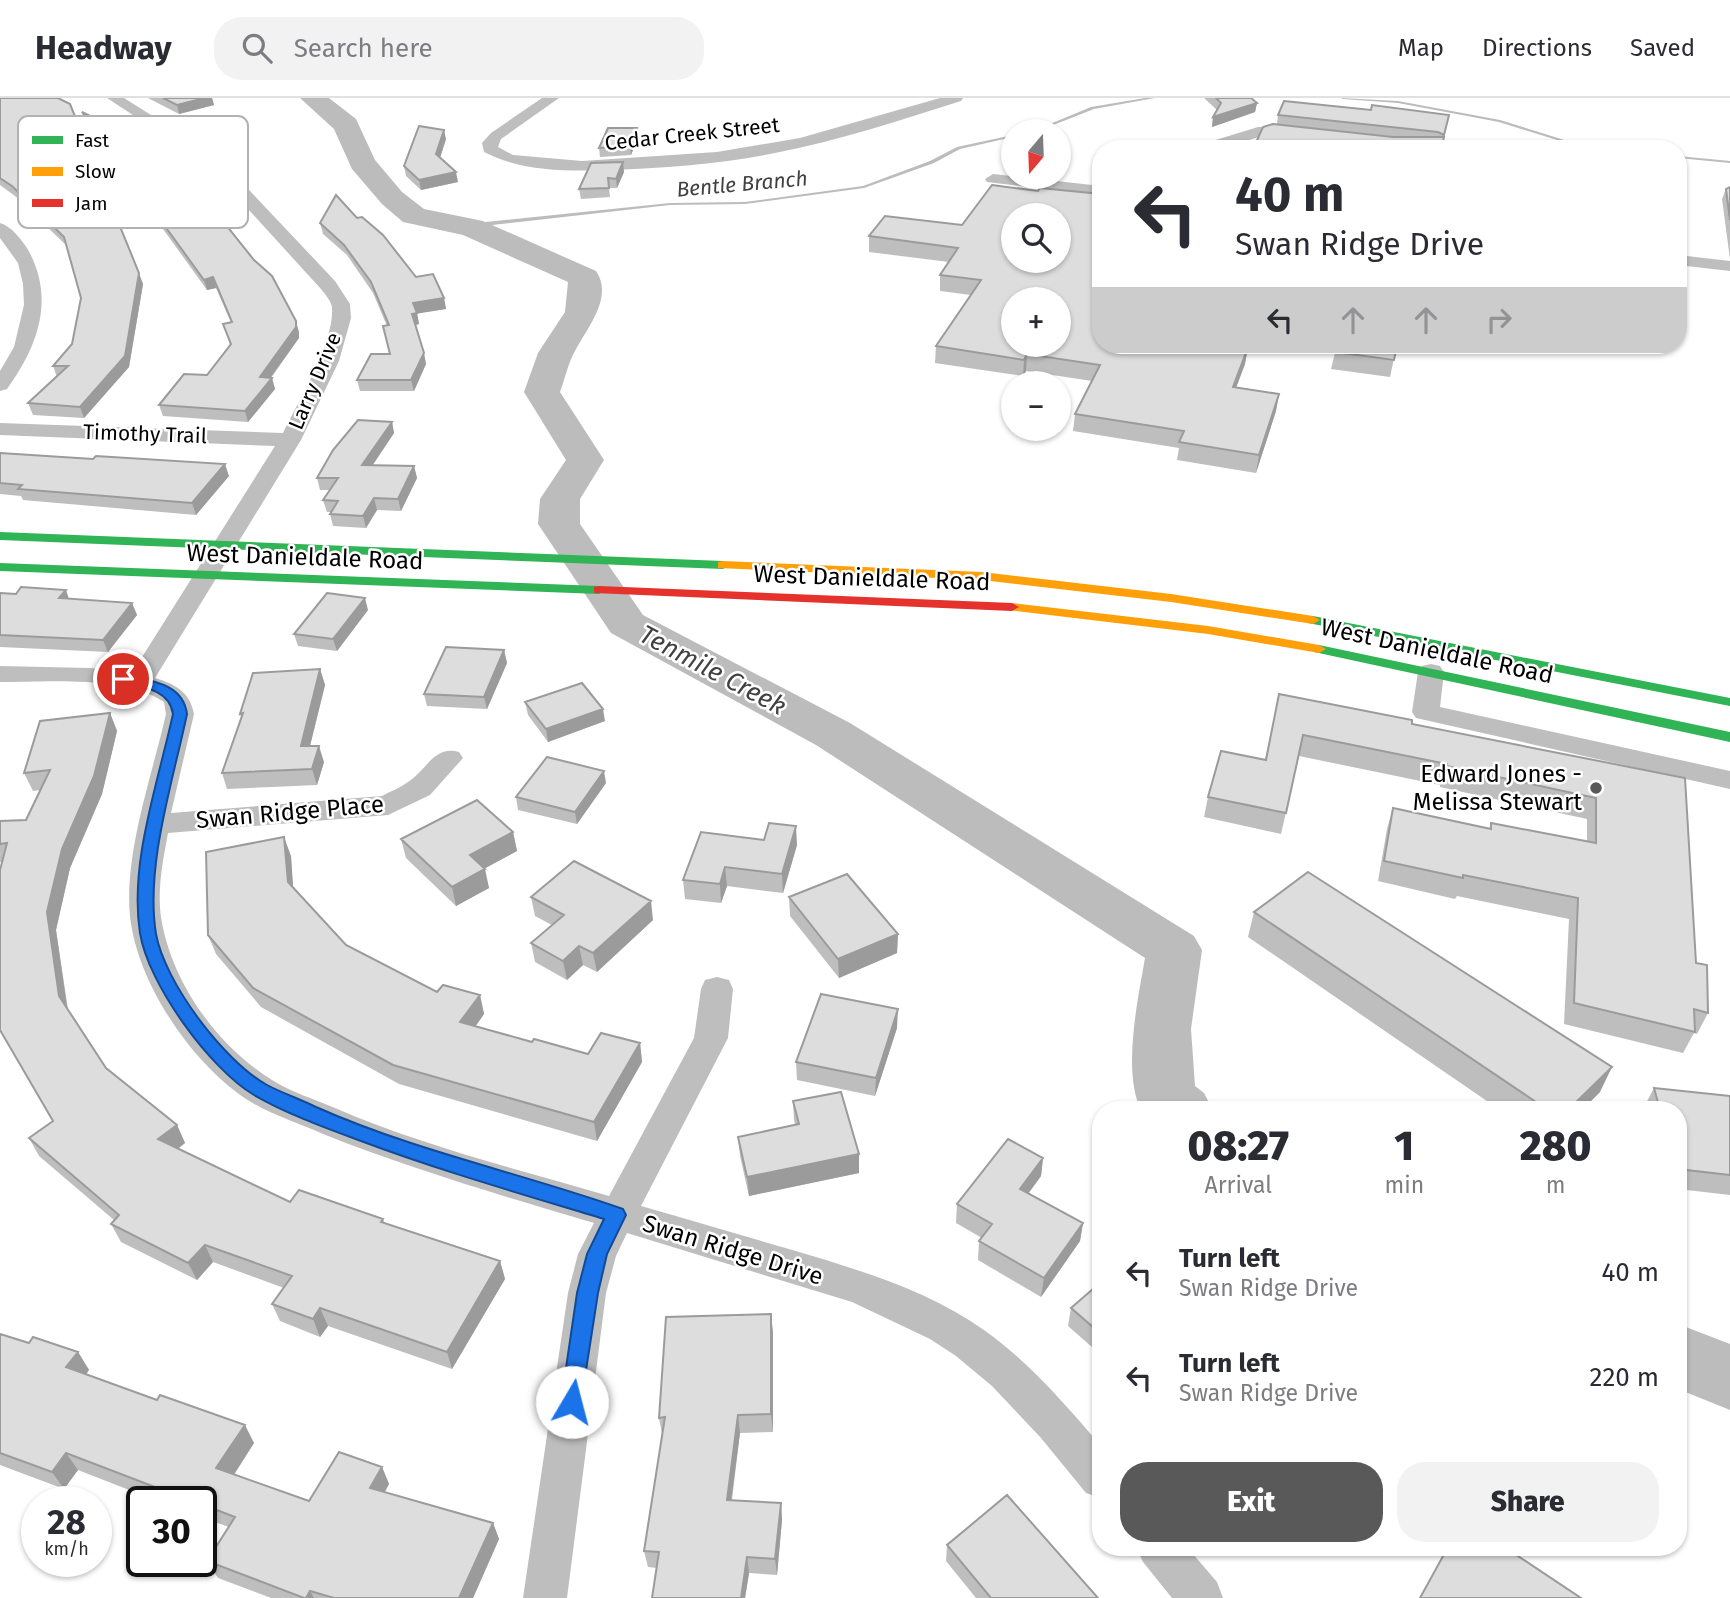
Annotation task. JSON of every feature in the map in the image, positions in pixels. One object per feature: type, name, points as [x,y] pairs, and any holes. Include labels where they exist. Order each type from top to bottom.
[{"type":"main road","name":"West Danieldale Road","points":[[0,536],[982,576],[1070,584],[1381,630],[1730,702]]},
{"type":"main road","name":"West Danieldale Road","points":[[0,567],[206,577],[993,605],[1185,627],[1333,651],[1730,737]]},
{"type":"main road","points":[[1185,627],[1191,600]]},
{"type":"street","name":"Larry Drive","points":[[114,98],[142,116]]},
{"type":"street","name":"Cedar Creek Street","points":[[552,98],[490,143],[490,149],[495,155],[511,161],[543,166],[606,165],[755,152],[835,134],[956,98]]},
{"type":"street","points":[[1232,140],[1258,132],[1312,135]]},
{"type":"street","points":[[993,179],[1092,190]]},
{"type":"street","name":"Larry Drive","points":[[139,683],[290,440],[328,361],[341,318],[341,304],[308,261],[275,230],[248,197]]},
{"type":"street","points":[[0,228],[14,240],[28,260],[33,276],[30,329],[21,354],[0,385]]},
{"type":"street","points":[[1687,262],[1730,266]]},
{"type":"street","name":"Timothy Trail","points":[[0,429],[290,440]]},
{"type":"street","points":[[1431,673],[1426,712],[1730,780]]},
{"type":"street","name":"Swan Ridge Drive","points":[[0,674],[123,679],[171,694],[178,703],[180,714],[147,866],[145,899],[148,936],[166,981],[193,1024],[222,1057],[259,1089],[332,1122],[425,1156],[859,1287],[918,1313],[969,1343],[1012,1378],[1092,1467]]},
{"type":"street","name":"Swan Ridge Place","points":[[156,824],[388,805],[420,788],[449,758]]},
{"type":"street","points":[[545,1598],[587,1293],[597,1254],[707,1047],[713,1029],[717,989]]},
{"type":"street","points":[[1166,1556],[1201,1598]]},
{"type":"building","points":[[0,98],[58,98],[70,104],[75,116],[18,116],[18,192],[0,178]]},
{"type":"building","points":[[163,98],[205,98],[177,105]]},
{"type":"building","points":[[1216,98],[1251,98],[1257,103],[1213,117],[1221,103]]},
{"type":"building","points":[[1284,101],[1371,110],[1372,105],[1449,115],[1444,135],[1438,132],[1278,115]]},
{"type":"building","points":[[1273,124],[1393,137],[1444,137],[1443,140],[1257,140],[1263,127]]},
{"type":"building","points":[[419,126],[444,130],[436,154],[456,172],[419,180],[404,166]]},
{"type":"building","points":[[608,128],[637,128],[630,146],[599,148]]},
{"type":"building","points":[[623,162],[616,179],[608,178],[609,188],[579,189],[591,163]]},
{"type":"building","points":[[992,185],[1001,186],[1001,189],[1050,189],[1092,193],[1092,354],[1245,354],[1233,387],[1279,394],[1259,455],[1179,442],[1184,431],[1075,414],[1100,365],[1047,357],[1071,357],[1071,287],[1001,287],[1001,356],[936,346],[981,280],[940,275],[958,248],[869,236],[885,216],[962,225]]},
{"type":"building","points":[[1730,187],[1730,220],[1726,189]]},
{"type":"building","points":[[336,195],[357,218],[362,217],[383,235],[416,277],[433,274],[444,298],[413,303],[417,313],[412,314],[424,353],[411,380],[357,380],[371,354],[390,354],[383,326],[389,325],[371,282],[344,245],[320,223]]},
{"type":"building","points":[[55,228],[121,228],[139,273],[125,356],[80,407],[28,403],[68,366],[53,366],[72,344],[81,298],[64,237]]},
{"type":"building","points":[[166,228],[228,228],[254,260],[272,276],[296,321],[296,327],[260,377],[272,378],[245,411],[159,405],[184,374],[207,375],[231,344],[223,324],[232,322],[213,277],[204,280]]},
{"type":"building","points":[[1350,354],[1395,354],[1394,360]]},
{"type":"building","points":[[358,420],[392,422],[362,465],[414,466],[398,499],[374,498],[363,516],[330,514],[338,501],[323,500],[338,478],[317,478],[333,450]]},
{"type":"building","points":[[0,453],[225,464],[192,503],[18,489],[22,485],[0,483]]},
{"type":"building","points":[[21,587],[66,590],[59,598],[132,603],[103,640],[0,635],[0,593],[16,594]]},
{"type":"building","points":[[327,593],[365,598],[333,639],[294,634]]},
{"type":"building","points":[[446,647],[504,650],[484,697],[424,694]]},
{"type":"building","points":[[320,669],[301,746],[319,746],[312,769],[222,773],[243,713],[240,714],[253,673]]},
{"type":"building","points":[[582,683],[603,709],[546,729],[525,702]]},
{"type":"building","points":[[1279,694],[1412,720],[1412,724],[1685,778],[1696,963],[1707,965],[1708,1013],[1694,1009],[1695,1032],[1574,1003],[1578,898],[1384,861],[1393,808],[1491,829],[1491,823],[1596,843],[1596,798],[1303,735],[1286,813],[1208,797],[1221,751],[1266,760]]},
{"type":"building","points":[[110,713],[94,776],[62,849],[47,912],[59,996],[106,1068],[177,1125],[158,1139],[290,1202],[299,1190],[383,1219],[381,1222],[500,1261],[447,1352],[320,1308],[313,1319],[272,1304],[292,1276],[205,1245],[188,1263],[111,1224],[119,1215],[29,1138],[53,1121],[0,1030],[0,870],[7,843],[0,844],[0,821],[26,820],[50,770],[24,773],[40,721]]},
{"type":"building","points":[[547,757],[604,771],[575,812],[516,797]]},
{"type":"building","points":[[477,800],[513,832],[470,855],[485,869],[452,887],[401,839]]},
{"type":"building","points":[[769,823],[796,826],[782,874],[725,867],[720,884],[683,880],[701,832],[764,840]]},
{"type":"building","points":[[284,837],[288,882],[346,945],[437,992],[443,985],[480,995],[460,1022],[588,1054],[601,1033],[640,1043],[594,1122],[393,1065],[253,988],[208,935],[206,852]]},
{"type":"building","points":[[574,861],[651,901],[593,953],[579,946],[563,961],[531,943],[564,915],[531,897]]},
{"type":"building","points":[[1308,872],[1612,1067],[1577,1101],[1535,1101],[1254,912]]},
{"type":"building","points":[[847,874],[898,934],[838,959],[789,897]]},
{"type":"building","points":[[821,994],[898,1009],[876,1078],[796,1062]]},
{"type":"building","points":[[1654,1088],[1730,1096],[1730,1175],[1687,1170],[1687,1101],[1658,1101]]},
{"type":"building","points":[[841,1092],[859,1154],[747,1177],[738,1137],[799,1124],[793,1101]]},
{"type":"building","points":[[1008,1139],[1043,1158],[1020,1189],[1083,1223],[1044,1278],[979,1241],[992,1224],[957,1204]]},
{"type":"building","points":[[1092,1290],[1092,1326],[1071,1308]]},
{"type":"building","points":[[771,1314],[771,1414],[738,1415],[727,1500],[781,1503],[775,1559],[747,1557],[741,1598],[652,1598],[659,1552],[644,1551],[665,1417],[659,1418],[666,1317]]},
{"type":"building","points":[[0,1334],[29,1343],[33,1337],[78,1352],[66,1367],[157,1400],[160,1395],[245,1425],[216,1468],[309,1501],[339,1452],[382,1467],[370,1488],[493,1523],[459,1598],[334,1598],[310,1591],[304,1598],[217,1565],[217,1545],[235,1517],[217,1510],[217,1486],[152,1486],[66,1453],[52,1472],[0,1453]]},
{"type":"building","points":[[1007,1495],[1098,1598],[991,1598],[947,1545]]},
{"type":"building","points":[[1443,1556],[1518,1556],[1581,1598],[1420,1598]]},
{"type":"waterway","name":"Tenmile Creek","points":[[313,98],[346,125],[362,163],[392,198],[414,216],[472,227],[585,278],[582,312],[556,353],[542,392],[585,460],[560,499],[559,524],[627,624],[833,734],[1174,950],[1162,1029],[1165,1097],[1170,1101]]},
{"type":"waterway","name":"Bentle Branch","points":[[1065,119],[1093,108],[1153,98]]},
{"type":"waterway","name":"Bentle Branch","points":[[1343,98],[1398,102],[1500,121],[1560,140]]},
{"type":"waterway","name":"Bentle Branch","points":[[466,226],[670,204],[745,203],[864,187],[932,162],[959,148],[1001,139]]},
{"type":"waterway","name":"Bentle Branch","points":[[1687,158],[1730,162]]},
{"type":"waterway","name":"Tenmile Creek","points":[[1687,1360],[1730,1377]]},
{"type":"traffic: fast","points":[[0,536],[723,565]]},
{"type":"traffic: fast","points":[[0,567],[599,590]]},
{"type":"traffic: fast","points":[[1313,620],[1730,702]]},
{"type":"traffic: fast","points":[[1319,649],[1730,737]]},
{"type":"traffic: slow","points":[[723,565],[982,576],[1171,598],[1313,620]]},
{"type":"traffic: slow","points":[[1012,607],[1208,630],[1319,649]]},
{"type":"traffic: jam","points":[[599,590],[1012,607]]},
{"type":"place","name":"Edward Jones - Melissa Stewart","points":[[1596,788]]},
{"type":"route","points":[[123,679],[157,687],[171,694],[178,703],[180,714],[147,866],[145,899],[148,936],[166,981],[193,1024],[222,1057],[259,1089],[332,1122],[425,1156],[616,1215],[597,1254],[587,1293],[572,1402]]}]
